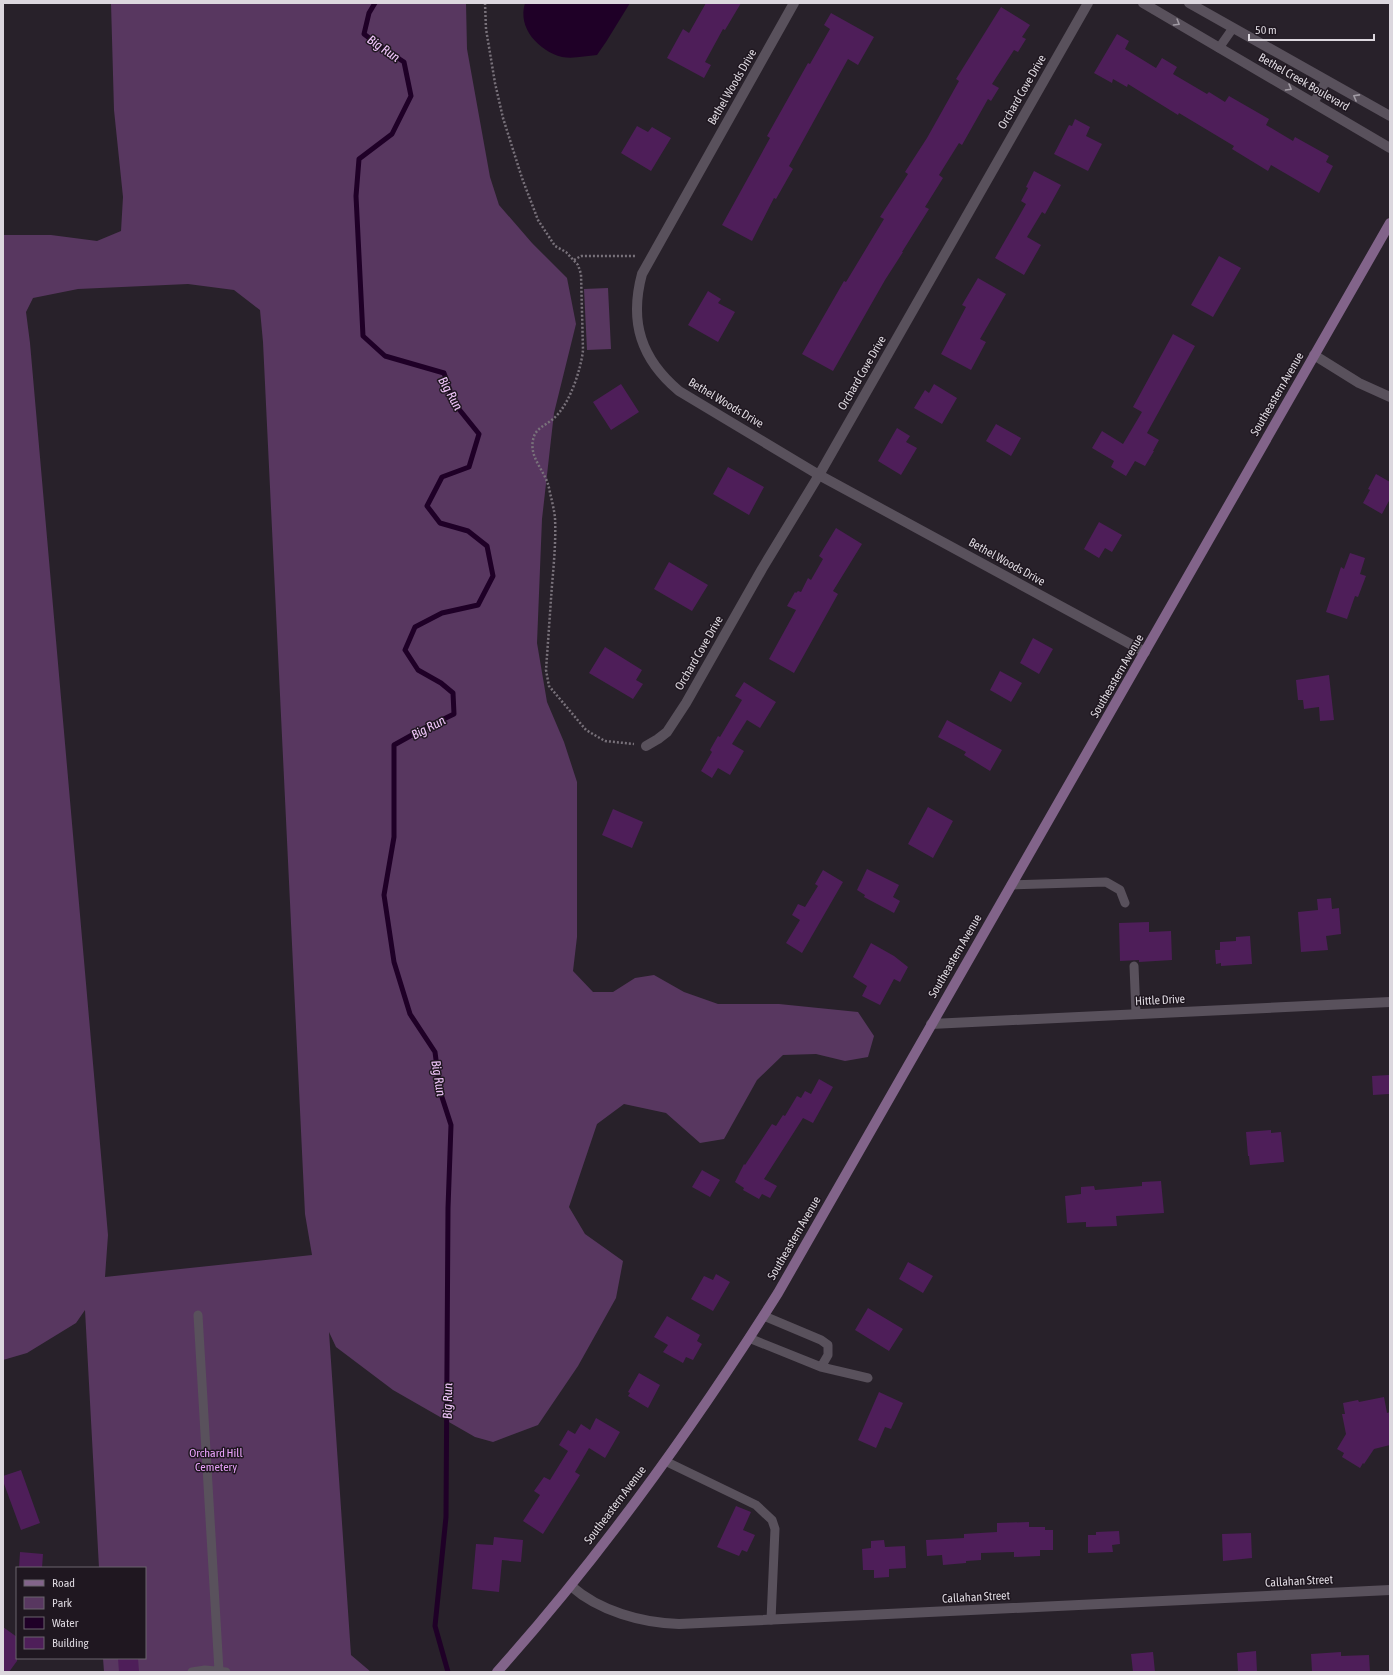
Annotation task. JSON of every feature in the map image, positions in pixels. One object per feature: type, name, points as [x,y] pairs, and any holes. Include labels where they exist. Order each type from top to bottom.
[{"type":"street","name":"Bethel Woods Drive","points":[[794,3],[642,274],[637,292],[636,311],[637,324],[646,349],[666,379],[679,391],[820,475],[1145,652]]},
{"type":"street","name":"Orchard Cove Drive","points":[[646,746],[666,732],[686,703],[762,569],[820,475],[1088,3]]},
{"type":"street","name":"Bethel Creek Boulevard","points":[[1143,3],[1390,148]]},
{"type":"street","name":"Bethel Creek Boulevard","points":[[1189,3],[1390,116]]},
{"type":"street","name":"Southeastern Avenue","points":[[497,1672],[571,1586],[665,1461],[727,1373],[764,1316],[1390,223]]},
{"type":"street","points":[[1314,355],[1359,383],[1390,397]]},
{"type":"street","name":"Hittle Drive","points":[[931,1024],[1390,1002]]},
{"type":"street","name":"Callahan Street","points":[[571,1586],[582,1595],[611,1610],[656,1622],[683,1624],[1390,1590]]},
{"type":"lane","points":[[1219,48],[1233,28]]},
{"type":"lane","points":[[1314,102],[1326,81]]},
{"type":"lane","points":[[1011,885],[1106,882],[1120,890],[1125,903]]},
{"type":"lane","points":[[1134,966],[1136,1014]]},
{"type":"lane","points":[[192,1672],[205,1670],[223,1671],[198,1315]]},
{"type":"lane","points":[[764,1316],[821,1340],[828,1345],[828,1355],[821,1367]]},
{"type":"lane","points":[[749,1338],[821,1367],[868,1378]]},
{"type":"lane","points":[[665,1461],[756,1505],[772,1520],[775,1529],[771,1620]]},
{"type":"path","points":[[485,3],[486,29],[495,83],[503,118],[522,178],[538,220],[555,246],[566,252],[578,265],[581,274],[582,363],[573,387],[563,407],[554,419],[535,433],[532,441],[533,455],[548,483],[554,516],[556,541],[546,670],[549,686],[586,730],[605,741],[646,746]]},
{"type":"path","points":[[574,260],[581,256],[651,256]]},
{"type":"green space","name":"Orchard Hill Cemetery","points":[[111,3],[466,3],[467,49],[490,177],[499,205],[532,243],[567,278],[576,324],[554,413],[542,519],[537,643],[547,702],[564,742],[577,782],[577,937],[573,971],[593,992],[613,992],[635,978],[654,975],[684,992],[718,1004],[779,1004],[858,1012],[874,1036],[868,1057],[845,1061],[816,1054],[783,1055],[757,1080],[724,1139],[700,1143],[666,1113],[624,1104],[597,1124],[569,1207],[585,1234],[623,1261],[616,1298],[578,1366],[538,1425],[493,1442],[475,1437],[393,1390],[336,1347],[329,1332],[351,1655],[371,1672],[104,1672],[103,1659],[146,1659],[146,1567],[99,1567],[85,1310],[76,1323],[27,1353],[3,1360],[3,235],[51,235],[97,241],[121,231],[123,197],[114,110]],"holes":[[[188,284],[234,290],[260,310],[263,342],[305,1214],[312,1255],[105,1277],[108,1235],[30,343],[26,312],[33,298],[78,289]]]},
{"type":"green space","points":[[608,288],[611,349],[587,350],[584,289]]},
{"type":"water","points":[[525,3],[630,3],[597,55],[571,58],[562,57],[545,50],[532,37],[524,21],[523,12]]},
{"type":"building","points":[[706,3],[741,3],[725,30],[723,29],[705,62],[711,65],[704,78],[667,58],[683,29],[689,33]]},
{"type":"building","points":[[1001,7],[1030,25],[1022,37],[1026,39],[1018,52],[1014,50],[992,84],[999,88],[991,101],[988,99],[962,145],[959,143],[939,175],[943,178],[925,207],[929,209],[885,280],[833,371],[802,354],[844,281],[846,282],[884,219],[880,217],[908,174],[905,172],[927,138],[959,81],[956,79]]},
{"type":"building","points":[[831,13],[874,37],[858,65],[848,59],[789,166],[793,169],[776,199],[774,198],[752,241],[722,225],[770,138],[767,136],[808,63],[810,64],[830,29],[824,25]]},
{"type":"building","points":[[1117,34],[1129,41],[1125,49],[1156,68],[1162,58],[1177,67],[1173,74],[1207,94],[1209,92],[1225,102],[1229,96],[1269,119],[1266,125],[1293,141],[1295,137],[1329,156],[1326,162],[1333,166],[1319,193],[1271,165],[1268,171],[1232,149],[1234,146],[1179,113],[1178,115],[1128,84],[1127,87],[1113,79],[1112,83],[1094,73]]},
{"type":"building","points":[[1075,119],[1090,127],[1086,136],[1102,144],[1088,171],[1054,154],[1069,125],[1072,126]]},
{"type":"building","points":[[637,126],[648,132],[652,127],[671,138],[651,171],[621,153]]},
{"type":"building","points":[[1034,171],[1061,185],[1045,214],[1042,212],[1027,237],[1041,245],[1024,275],[995,258],[1026,204],[1021,201],[1028,188],[1026,187]]},
{"type":"building","points":[[1219,256],[1241,268],[1213,317],[1191,305]]},
{"type":"building","points":[[978,278],[1006,294],[980,339],[986,342],[971,370],[941,354],[966,307],[962,305]]},
{"type":"building","points":[[708,291],[721,299],[718,303],[735,312],[718,342],[688,325]]},
{"type":"building","points":[[1173,334],[1195,346],[1147,433],[1159,440],[1154,451],[1145,466],[1135,461],[1126,476],[1111,467],[1114,461],[1092,448],[1102,431],[1123,444],[1142,412],[1133,407]]},
{"type":"building","points":[[621,384],[639,412],[611,430],[593,402]]},
{"type":"building","points":[[934,384],[957,398],[942,424],[914,408],[925,390],[929,393]]},
{"type":"building","points":[[996,424],[1021,438],[1011,456],[986,441]]},
{"type":"building","points":[[897,428],[910,436],[906,442],[917,448],[901,475],[878,461]]},
{"type":"building","points":[[728,467],[764,487],[749,515],[713,494]]},
{"type":"building","points":[[1376,474],[1390,482],[1390,499],[1382,514],[1363,503]]},
{"type":"building","points":[[1099,522],[1122,535],[1112,552],[1105,548],[1099,558],[1084,549]]},
{"type":"building","points":[[836,528],[862,544],[833,591],[838,594],[794,673],[769,659],[796,610],[787,606],[795,592],[801,592],[808,578],[811,580],[823,559],[819,556]]},
{"type":"building","points":[[1350,553],[1365,558],[1360,574],[1366,576],[1358,597],[1355,596],[1347,619],[1326,612],[1341,567],[1344,569]]},
{"type":"building","points":[[669,562],[708,585],[692,611],[654,589]]},
{"type":"building","points":[[1033,638],[1053,649],[1039,674],[1020,663]]},
{"type":"building","points":[[605,647],[642,670],[636,680],[643,684],[633,699],[589,673]]},
{"type":"building","points":[[1000,671],[1022,683],[1011,702],[990,690]]},
{"type":"building","points":[[1329,675],[1334,720],[1320,721],[1319,707],[1304,709],[1303,700],[1298,700],[1296,680]]},
{"type":"building","points":[[744,682],[776,702],[760,728],[747,720],[732,744],[744,751],[730,775],[718,768],[712,778],[701,771],[712,752],[710,750],[718,736],[720,737],[742,700],[735,696]]},
{"type":"building","points":[[947,720],[1002,750],[990,771],[964,755],[966,752],[938,737]]},
{"type":"building","points":[[928,807],[953,821],[933,858],[908,844]]},
{"type":"building","points":[[613,809],[643,822],[632,848],[602,835]]},
{"type":"building","points":[[867,869],[899,885],[893,897],[900,901],[894,913],[864,897],[865,895],[857,890]]},
{"type":"building","points":[[823,870],[843,882],[802,953],[786,943],[800,920],[792,915],[798,904],[805,907],[818,886],[815,884]]},
{"type":"building","points":[[1331,898],[1332,909],[1339,908],[1341,934],[1326,936],[1328,950],[1301,952],[1298,912],[1318,910],[1317,899]]},
{"type":"building","points":[[1149,922],[1149,932],[1171,931],[1172,960],[1139,962],[1139,960],[1120,961],[1119,923]]},
{"type":"building","points":[[1250,936],[1252,964],[1221,966],[1221,963],[1216,964],[1215,950],[1220,950],[1220,942],[1236,941],[1236,937]]},
{"type":"building","points":[[871,943],[894,956],[908,967],[900,982],[894,979],[880,1005],[862,996],[867,986],[853,977]]},
{"type":"building","points":[[1389,1075],[1389,1094],[1373,1095],[1372,1076]]},
{"type":"building","points":[[819,1079],[833,1087],[813,1123],[803,1118],[764,1179],[777,1186],[770,1198],[762,1194],[759,1199],[743,1190],[744,1188],[735,1182],[744,1164],[745,1165],[772,1124],[776,1126],[783,1115],[785,1116],[797,1096],[801,1098],[805,1091],[811,1094]]},
{"type":"building","points":[[1271,1130],[1271,1133],[1281,1132],[1284,1162],[1250,1165],[1246,1132]]},
{"type":"building","points":[[702,1170],[720,1180],[710,1197],[692,1187]]},
{"type":"building","points":[[1161,1181],[1164,1213],[1116,1216],[1117,1226],[1086,1227],[1086,1222],[1067,1223],[1065,1196],[1081,1194],[1081,1187],[1094,1186],[1095,1190],[1142,1186],[1142,1182]]},
{"type":"building","points":[[908,1262],[933,1276],[923,1293],[899,1279]]},
{"type":"building","points":[[716,1274],[730,1282],[713,1311],[691,1299],[704,1276],[713,1280]]},
{"type":"building","points":[[868,1308],[903,1329],[889,1351],[855,1330]]},
{"type":"building","points":[[667,1316],[700,1335],[697,1341],[702,1344],[693,1360],[686,1357],[683,1363],[663,1352],[668,1345],[654,1337]]},
{"type":"building","points":[[639,1373],[660,1385],[648,1408],[628,1396],[630,1393],[628,1392]]},
{"type":"building","points":[[879,1392],[903,1403],[891,1429],[885,1427],[876,1448],[858,1440]]},
{"type":"building","points":[[1384,1397],[1387,1413],[1390,1412],[1390,1445],[1374,1449],[1360,1468],[1342,1457],[1344,1453],[1337,1449],[1346,1434],[1342,1414],[1345,1414],[1343,1403],[1358,1400],[1359,1402]]},
{"type":"building","points":[[596,1418],[620,1432],[605,1458],[589,1448],[575,1472],[580,1475],[543,1534],[523,1521],[540,1495],[534,1491],[544,1477],[550,1480],[568,1451],[559,1445],[568,1430],[575,1434],[581,1424],[590,1430]]},
{"type":"building","points":[[21,1470],[40,1523],[21,1530],[3,1481],[3,1476]]},
{"type":"building","points":[[736,1506],[751,1512],[743,1530],[755,1535],[747,1552],[742,1550],[739,1556],[717,1547]]},
{"type":"building","points":[[1029,1522],[1029,1527],[1045,1527],[1045,1530],[1053,1530],[1053,1550],[1040,1550],[1040,1556],[1014,1557],[1014,1552],[981,1553],[981,1560],[943,1565],[942,1555],[927,1556],[926,1540],[964,1538],[964,1534],[997,1532],[997,1523]]},
{"type":"building","points":[[1119,1531],[1120,1544],[1112,1545],[1113,1552],[1088,1553],[1088,1535],[1096,1535],[1096,1532]]},
{"type":"building","points":[[1251,1533],[1252,1558],[1223,1561],[1222,1534]]},
{"type":"building","points":[[494,1537],[523,1540],[521,1562],[502,1560],[499,1592],[472,1589],[476,1544],[493,1545]]},
{"type":"building","points":[[884,1540],[885,1547],[905,1546],[906,1568],[889,1569],[889,1577],[874,1578],[874,1570],[863,1570],[862,1549],[871,1548],[871,1541]]},
{"type":"building","points":[[20,1552],[43,1554],[42,1567],[19,1567]]},
{"type":"building","points":[[3,1627],[16,1636],[17,1661],[9,1672],[3,1672]]},
{"type":"building","points":[[1256,1651],[1257,1672],[1238,1672],[1237,1653]]},
{"type":"building","points":[[1153,1652],[1155,1672],[1133,1672],[1131,1654]]},
{"type":"building","points":[[1341,1652],[1341,1656],[1369,1655],[1370,1672],[1312,1672],[1311,1654]]},
{"type":"building","points":[[118,1659],[138,1659],[139,1672],[119,1672]]},
{"type":"waterway","name":"Big Run","points":[[375,3],[369,13],[364,34],[404,62],[411,96],[392,134],[359,159],[356,196],[363,336],[385,356],[444,373],[454,403],[479,434],[469,467],[442,477],[427,506],[440,523],[468,531],[487,546],[493,576],[478,605],[442,613],[415,627],[405,650],[418,670],[441,683],[453,693],[454,714],[394,745],[394,837],[384,895],[394,962],[410,1014],[435,1052],[440,1091],[451,1125],[448,1208],[446,1517],[435,1626],[448,1672]]}]
